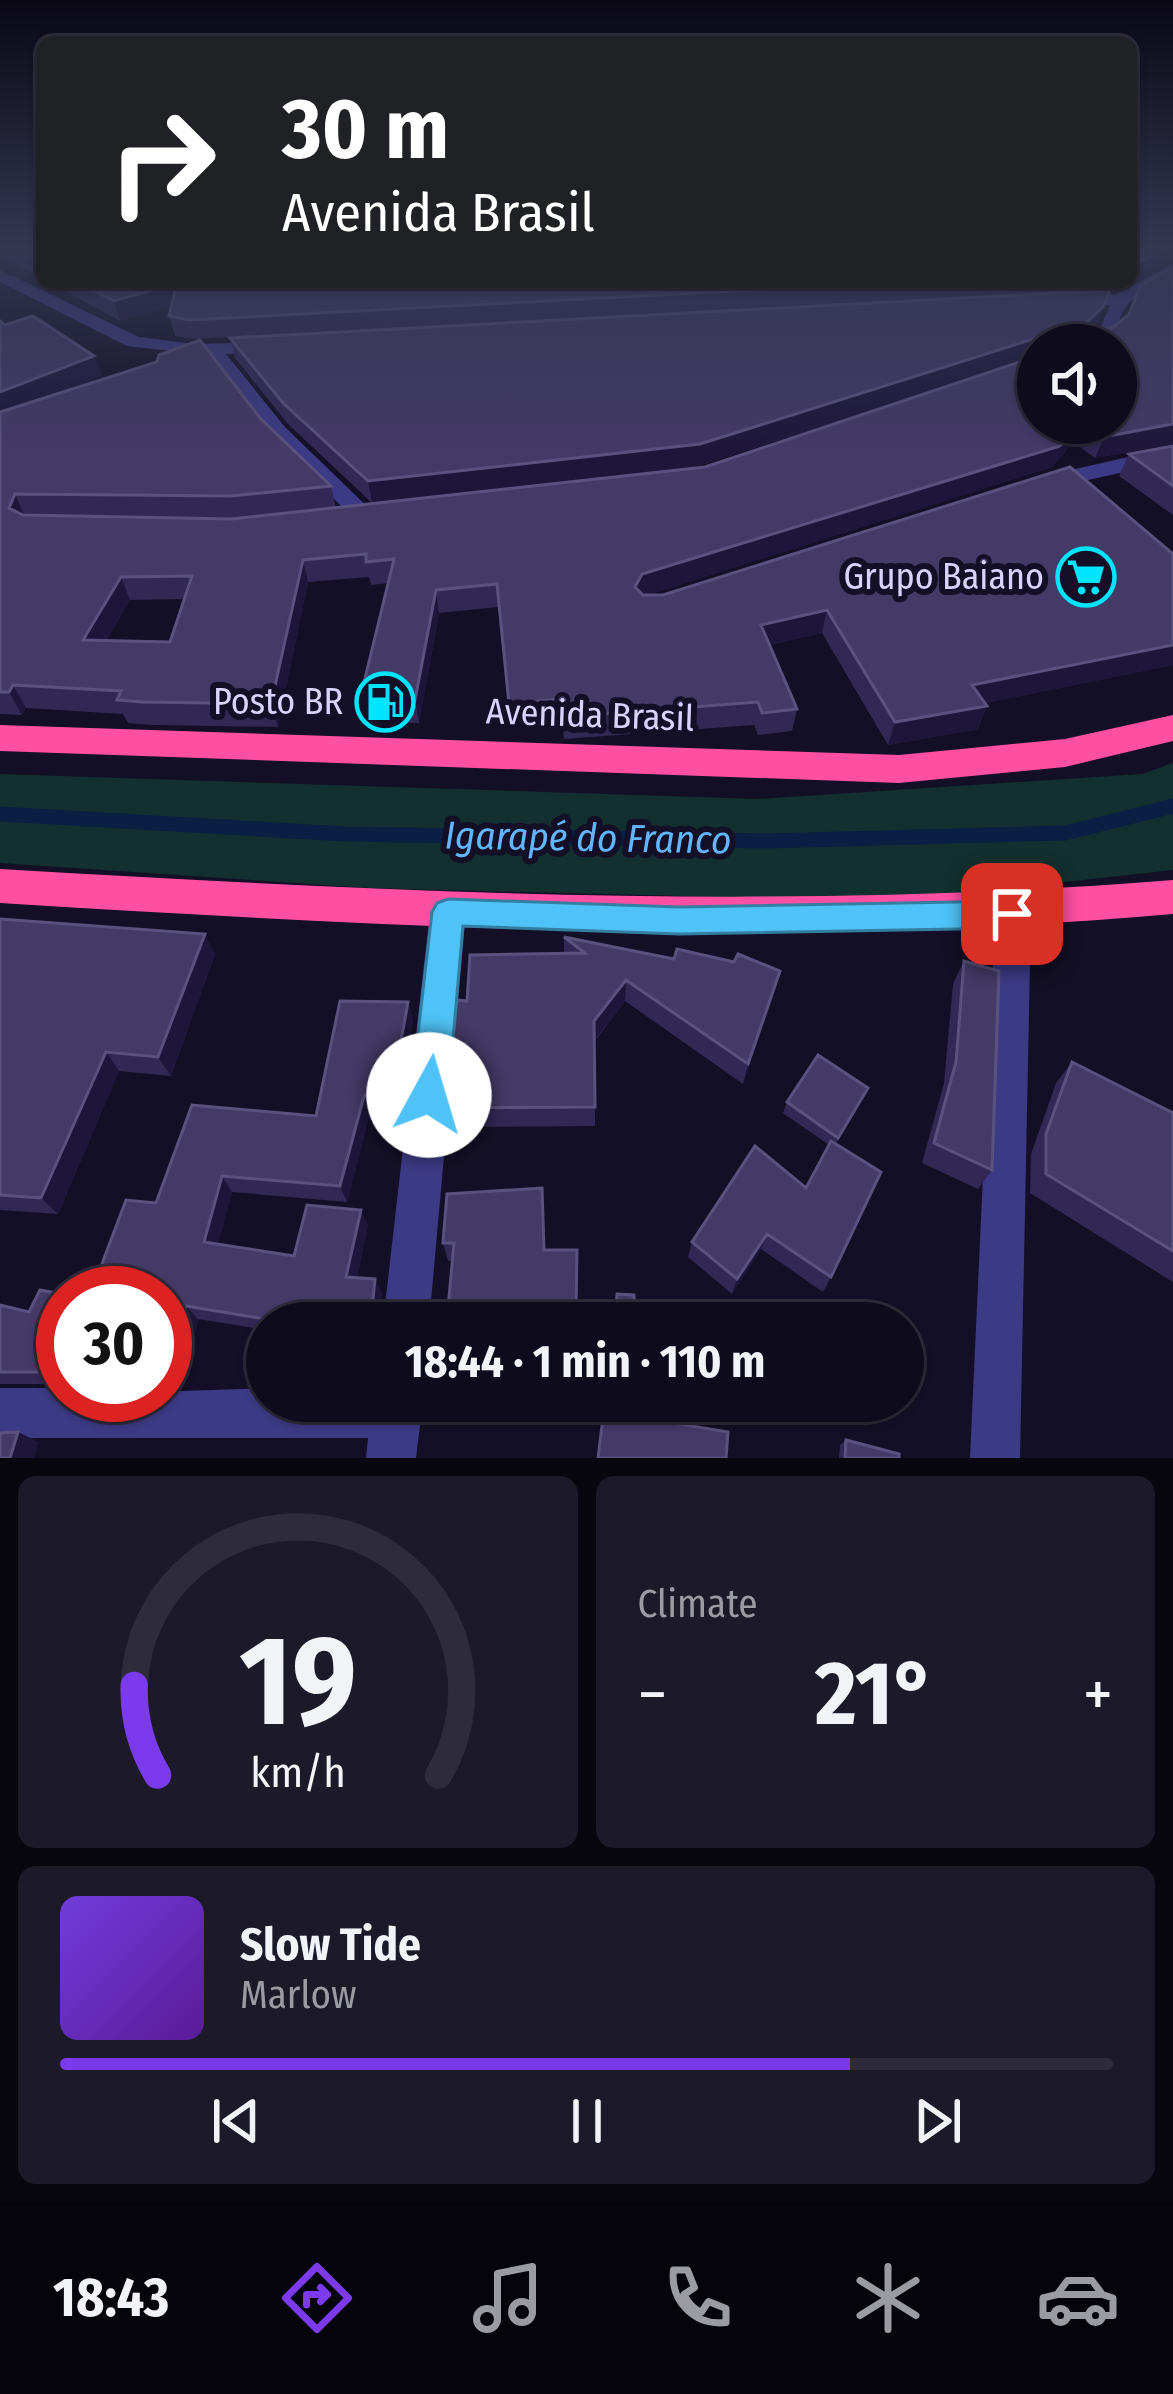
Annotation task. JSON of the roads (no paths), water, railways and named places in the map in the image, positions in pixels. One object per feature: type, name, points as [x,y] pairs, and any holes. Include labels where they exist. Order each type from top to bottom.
[{"type":"highway","name":"Avenida Brasil","points":[[0,738],[899,769],[1066,753],[1173,728]]},
{"type":"highway","points":[[0,886],[679,921],[1012,914],[1173,897]]},
{"type":"street","points":[[76,314],[112,333],[203,349],[282,345]]},
{"type":"street","points":[[156,369],[203,349]]},
{"type":"street","points":[[203,349],[277,433],[378,516],[323,521]]},
{"type":"street","points":[[1007,494],[1173,454]]},
{"type":"street","points":[[1067,476],[1102,502]]},
{"type":"street","points":[[408,1302],[448,912]]},
{"type":"street","points":[[995,1458],[1012,914]]},
{"type":"street","points":[[0,1413],[395,1424]]},
{"type":"waterway","name":"Igarapé do Franco","points":[[0,814],[346,834],[767,841],[1065,833],[1173,806]]},
{"type":"place","name":"Grupo Baiano","points":[[1086,577]]},
{"type":"place","name":"Posto BR","points":[[385,702]]}]
